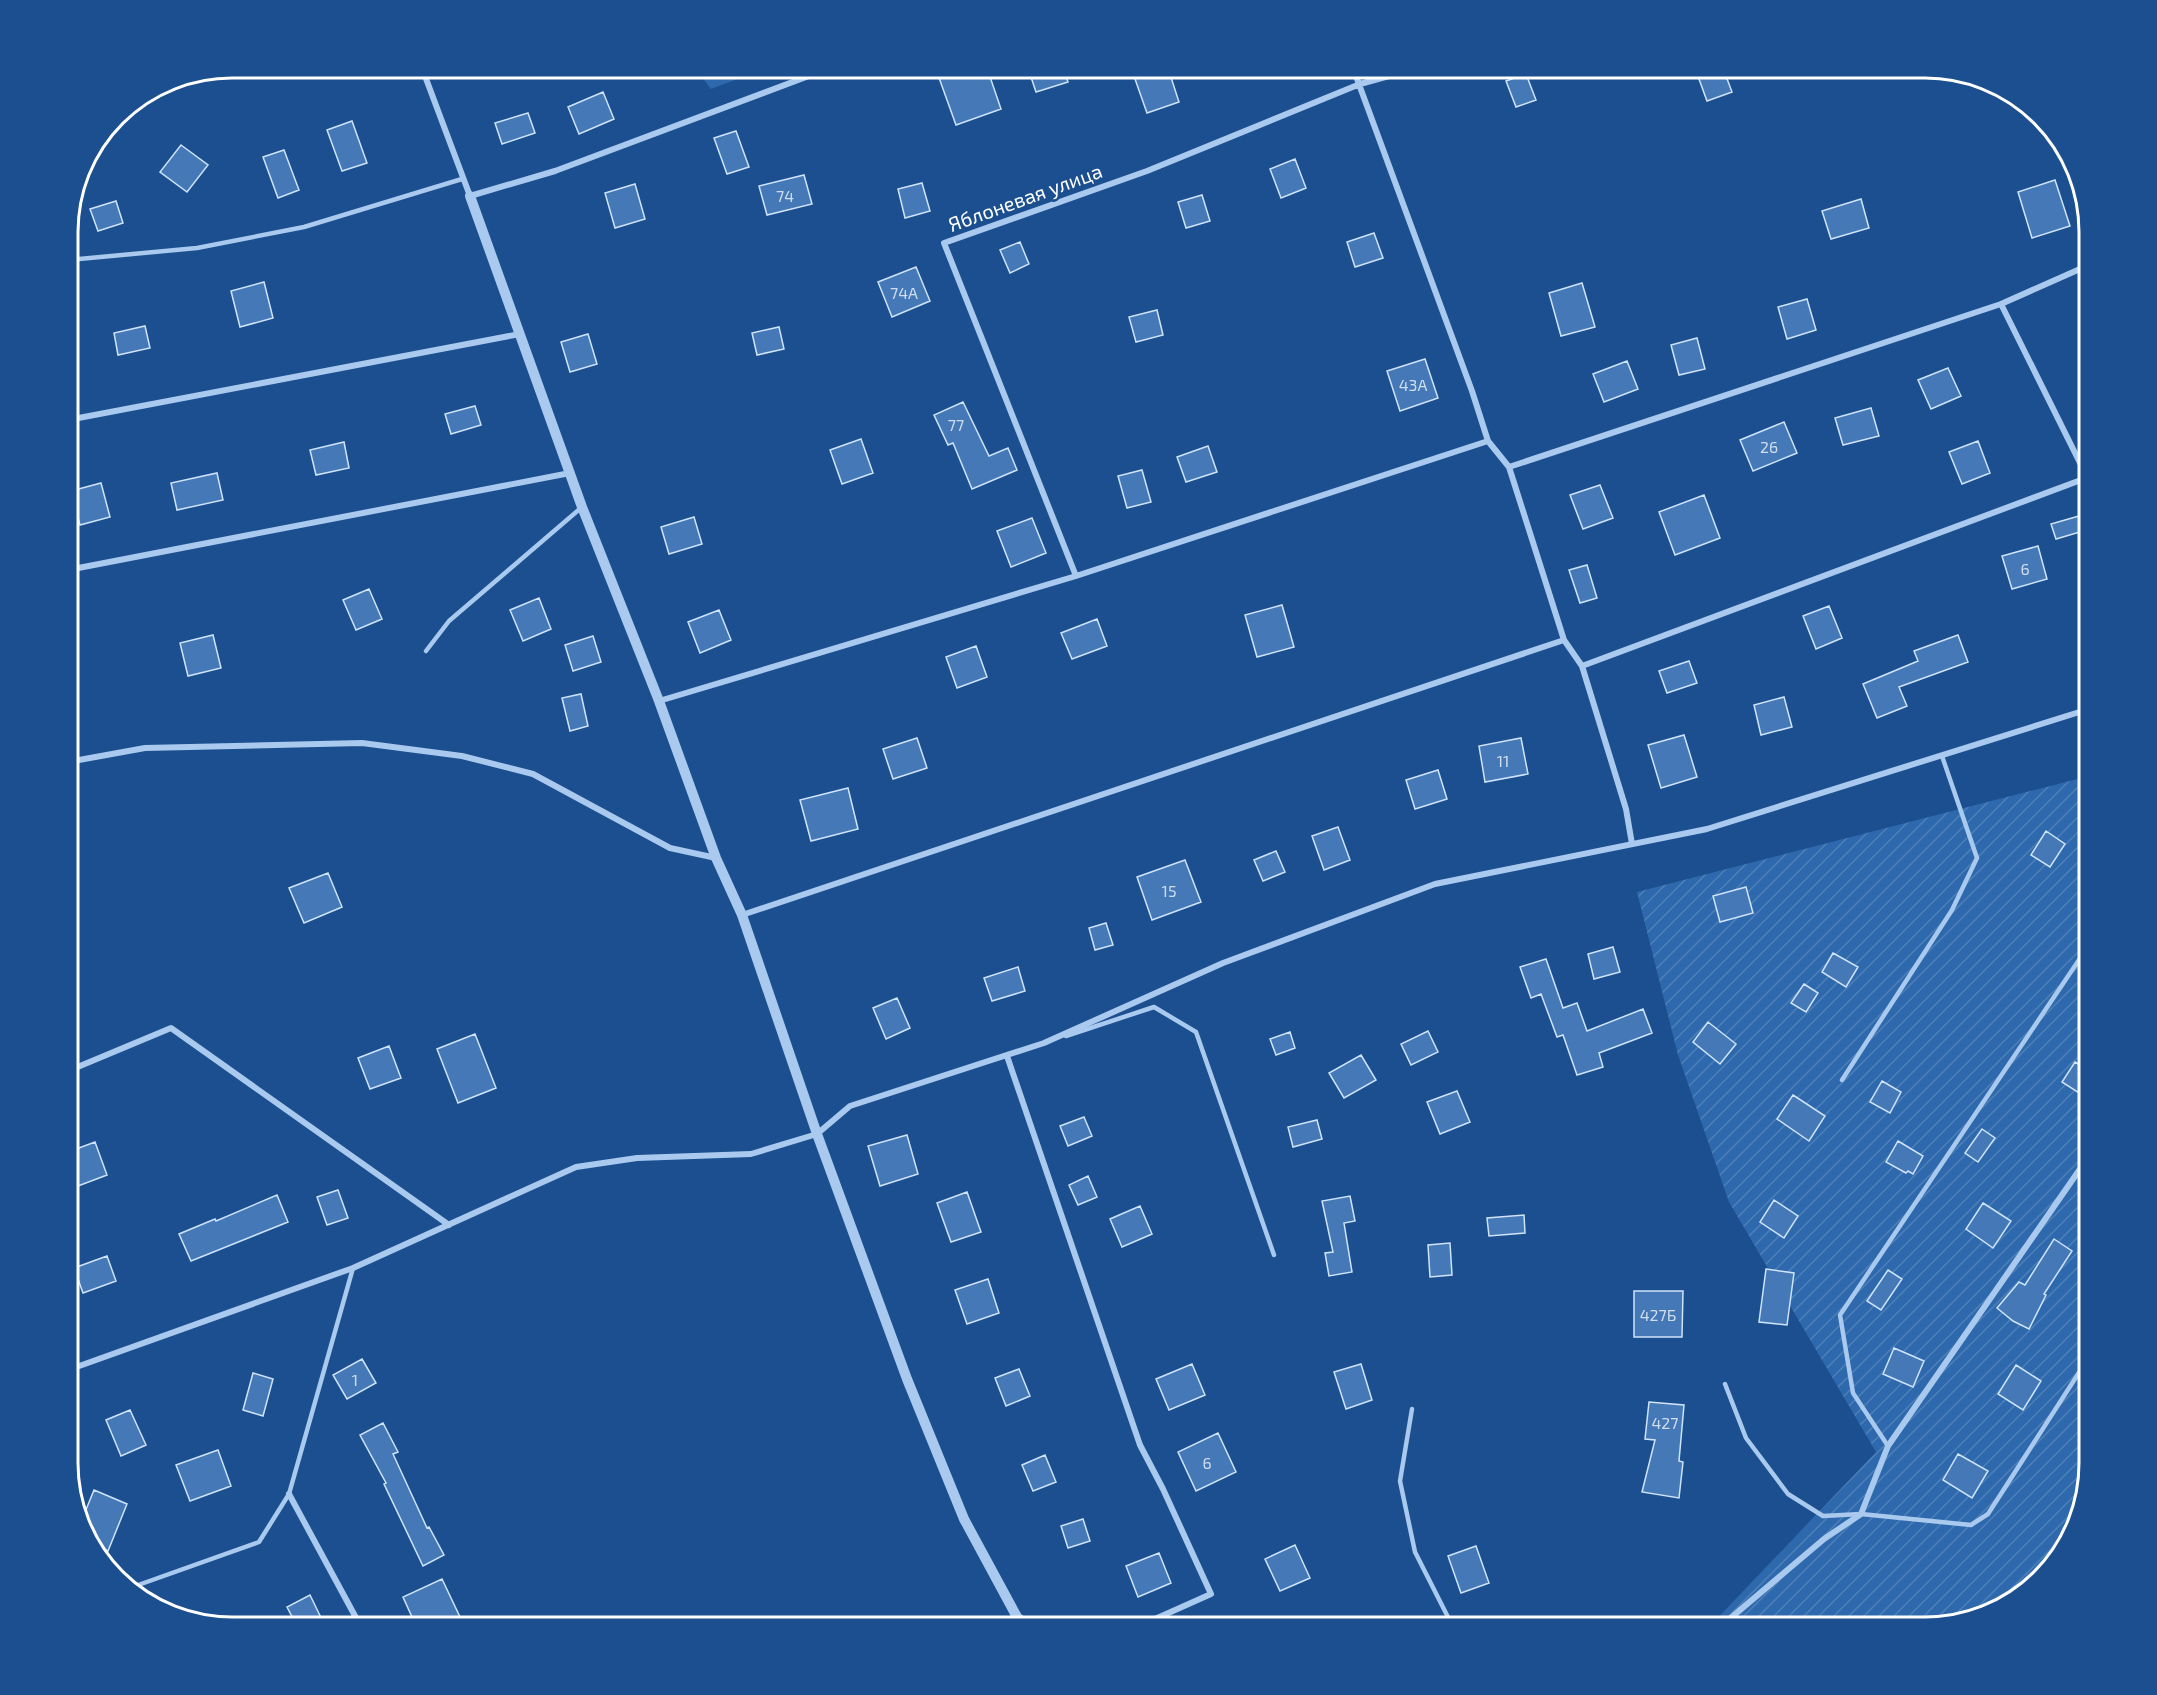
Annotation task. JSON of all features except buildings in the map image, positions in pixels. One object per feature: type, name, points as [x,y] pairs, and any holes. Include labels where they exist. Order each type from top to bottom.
[{"type":"street","points":[[426,78],[582,507],[659,701],[716,858],[742,915],[817,1134],[907,1379],[964,1519],[1017,1617]]},
{"type":"street","points":[[470,196],[555,171],[803,78]]},
{"type":"street","points":[[1357,78],[1472,391],[1488,441],[1509,467],[1564,640],[1582,666],[1626,809],[1632,844]]},
{"type":"street","name":"Яблоневая улица","points":[[1076,576],[944,243],[1147,171],[1360,84],[1382,78]]},
{"type":"street","points":[[1509,467],[2001,304],[2079,270]]},
{"type":"street","points":[[2001,304],[2079,459]]},
{"type":"street","points":[[78,418],[520,334]]},
{"type":"street","points":[[659,701],[1076,576],[1488,441]]},
{"type":"street","points":[[78,568],[570,473]]},
{"type":"street","points":[[1582,666],[2079,483]]},
{"type":"street","points":[[742,915],[1564,640]]},
{"type":"street","points":[[78,1366],[353,1268],[576,1167],[637,1158],[751,1154],[817,1134],[850,1106],[1044,1043],[1223,963],[1435,884],[1707,829],[2079,713]]},
{"type":"street","points":[[78,760],[145,748],[350,743],[462,756],[533,774],[670,848],[716,858]]},
{"type":"street","points":[[78,1067],[171,1028],[449,1225]]},
{"type":"street","points":[[1007,1056],[1140,1445],[1163,1489],[1211,1594],[1161,1617]]},
{"type":"street","points":[[1733,1617],[1824,1539],[1861,1514],[1888,1446],[2079,1171]]},
{"type":"street","points":[[289,1494],[355,1617]]},
{"type":"lane","points":[[79,259],[197,248],[304,227],[462,179]]},
{"type":"lane","points":[[426,651],[449,621],[582,507]]},
{"type":"lane","points":[[1842,1080],[1952,910],[1977,858],[1942,756]]},
{"type":"lane","points":[[1888,1446],[1853,1393],[1840,1315],[2079,961]]},
{"type":"lane","points":[[1044,1043],[1154,1007],[1196,1032],[1274,1255]]},
{"type":"lane","points":[[138,1585],[259,1542],[289,1494],[353,1268]]},
{"type":"lane","points":[[1725,1384],[1746,1438],[1788,1494],[1823,1516],[1861,1514],[1971,1525],[1988,1514],[2079,1374]]},
{"type":"lane","points":[[1412,1409],[1400,1481],[1415,1552],[1448,1617]]},
{"type":"shaded area","points":[[703,78],[740,78],[711,89]]},
{"type":"shaded area","points":[[2079,779],[2079,1473],[2071,1513],[2047,1557],[2027,1579],[1993,1601],[1975,1609],[1945,1616],[1719,1617],[1876,1452],[1729,1202],[1678,1055],[1637,892]]}]
